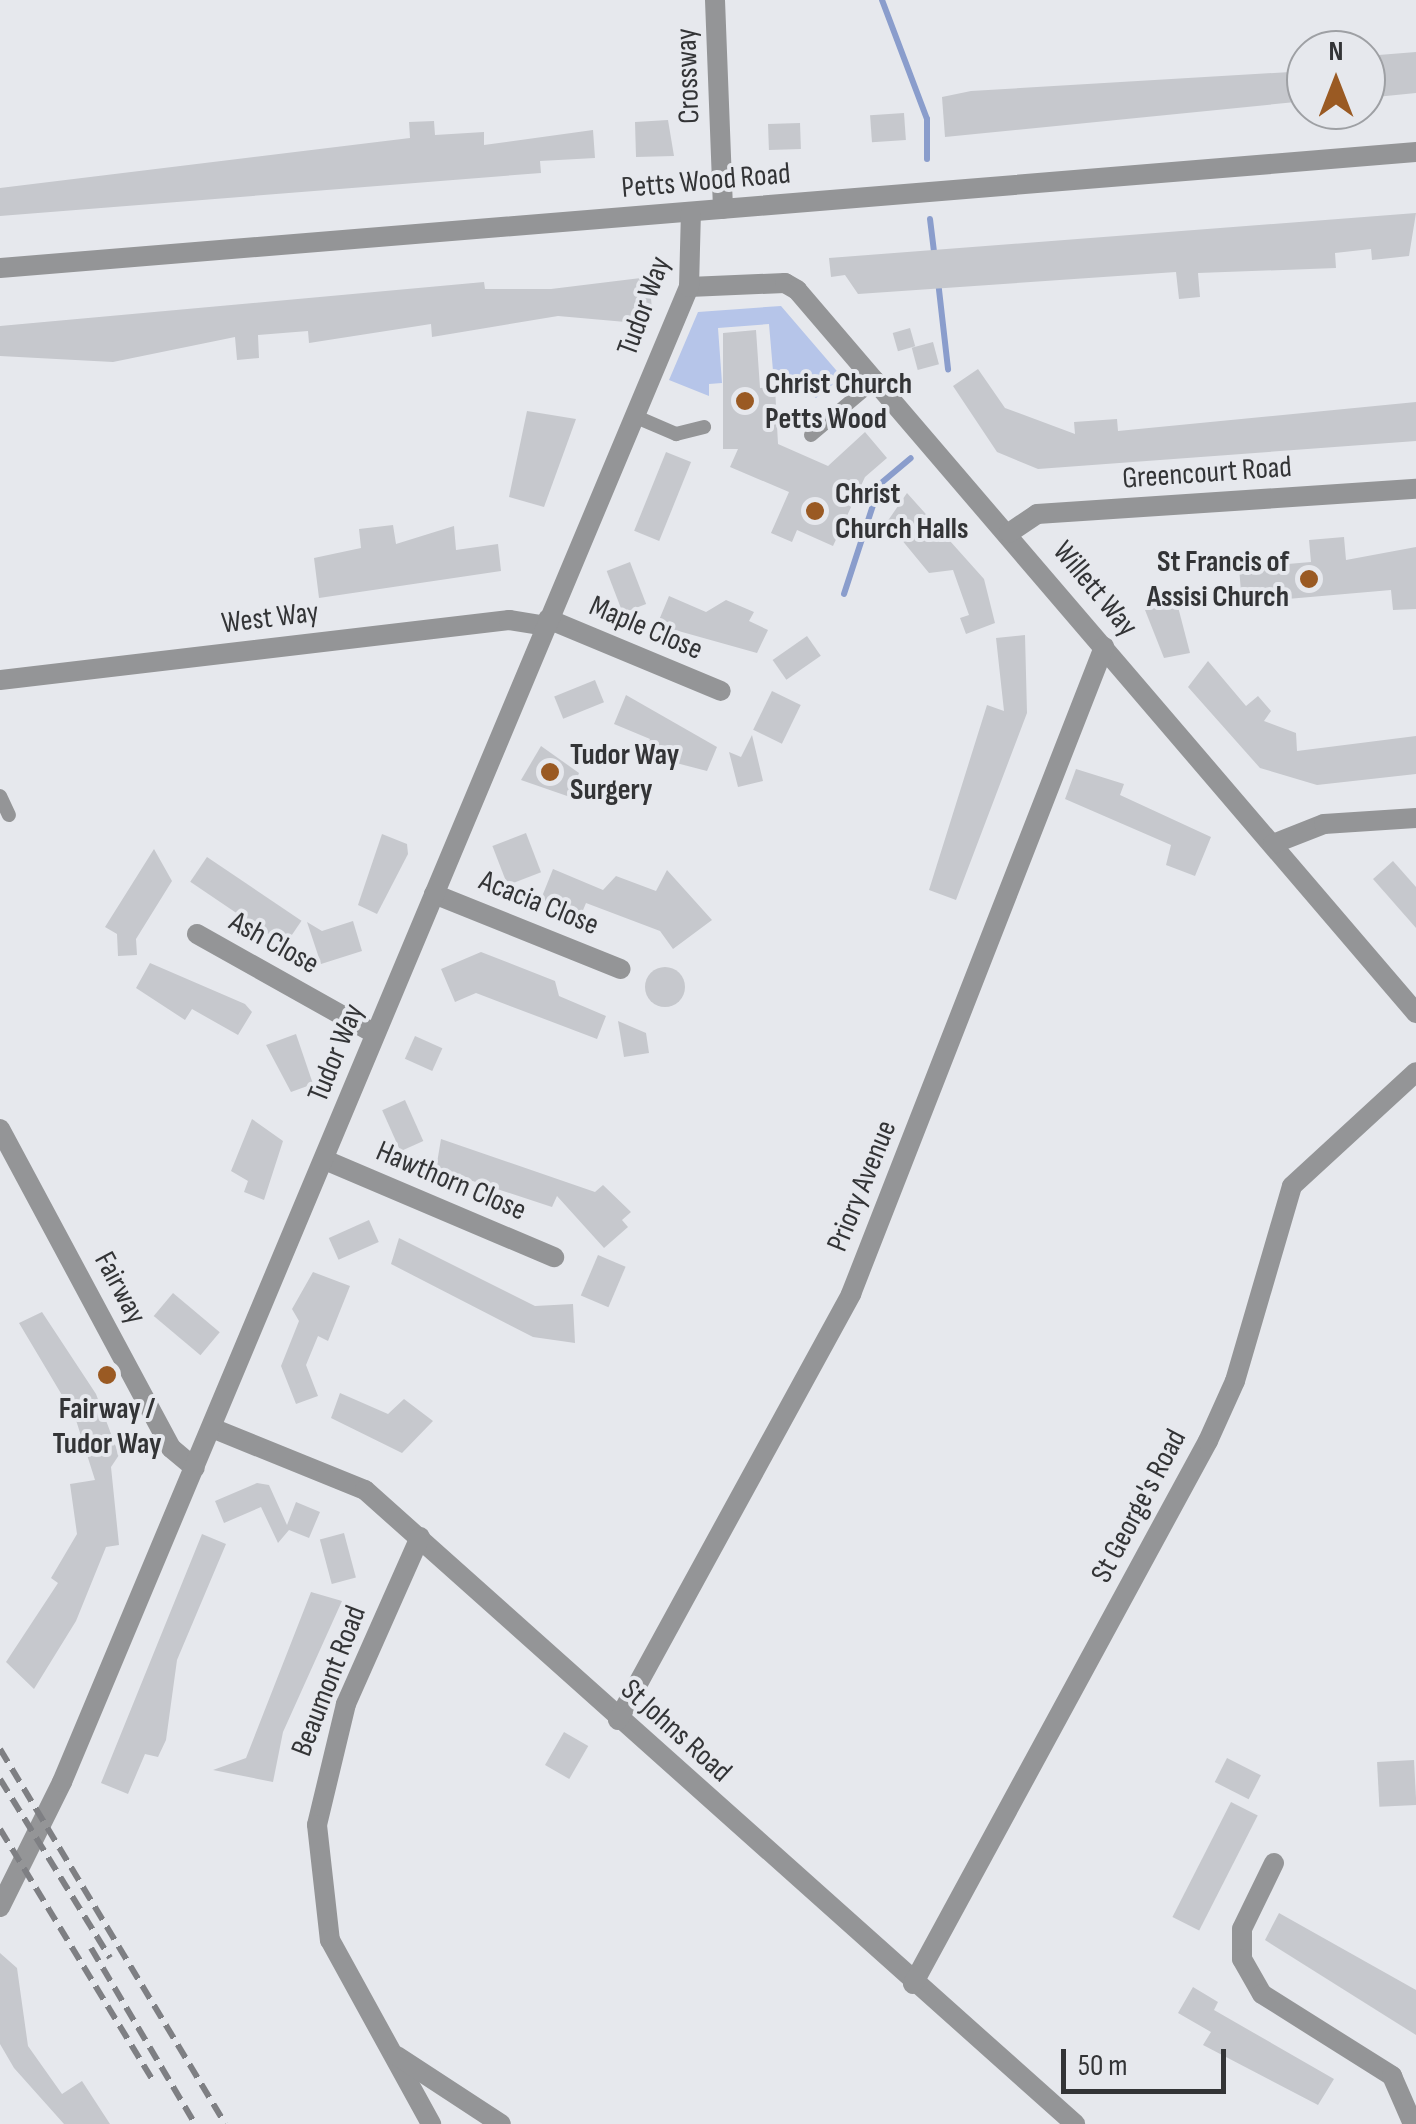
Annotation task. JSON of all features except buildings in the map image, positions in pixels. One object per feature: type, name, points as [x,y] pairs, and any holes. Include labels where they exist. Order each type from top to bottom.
[{"type":"street","name":"Crossway","points":[[715,0],[723,209]]},
{"type":"street","name":"Petts Wood Road","points":[[0,268],[1416,152]]},
{"type":"street","name":"Tudor Way","points":[[0,1907],[195,1468],[689,288],[692,212]]},
{"type":"street","name":"Willett Way","points":[[689,288],[785,283],[877,379],[1416,1013]]},
{"type":"street","name":"Greencourt Road","points":[[1009,533],[1037,514],[1416,489]]},
{"type":"street","name":"West Way","points":[[0,680],[509,620],[547,623]]},
{"type":"street","name":"Maple Close","points":[[547,623],[721,691]]},
{"type":"street","name":"Priory Avenue","points":[[618,1720],[852,1294],[1104,647]]},
{"type":"street","points":[[1273,844],[1324,824],[1416,818]]},
{"type":"street","name":"Acacia Close","points":[[434,894],[621,968]]},
{"type":"street","name":"Ash Close","points":[[197,934],[375,1034]]},
{"type":"street","name":"St George's Road","points":[[913,1984],[1208,1441],[1236,1381],[1292,1186],[1416,1072]]},
{"type":"street","name":"Fairway","points":[[0,1129],[172,1448],[195,1468]]},
{"type":"street","name":"Hawthorn Close","points":[[325,1160],[554,1257]]},
{"type":"street","name":"St Johns Road","points":[[212,1428],[335,1472],[420,1537],[618,1720],[1075,2124]]},
{"type":"street","name":"Beaumont Road","points":[[420,1537],[346,1704],[317,1825],[330,1940],[431,2124]]},
{"type":"street","points":[[1274,1863],[1242,1929],[1242,1959],[1262,1994],[1392,2076],[1413,2124]]},
{"type":"street","points":[[396,2055],[500,2124]]},
{"type":"lane","points":[[811,436],[877,379]]},
{"type":"lane","points":[[634,416],[676,434],[704,428]]},
{"type":"lane","points":[[0,796],[9,815]]},
{"type":"shaded area","points":[[781,306],[842,377],[816,398],[773,371],[769,324],[718,328],[722,383],[709,384],[709,396],[669,380],[698,312]]},
{"type":"waterway","points":[[882,0],[927,119],[927,159]]},
{"type":"waterway","points":[[930,219],[935,258]]},
{"type":"waterway","points":[[938,281],[948,369]]},
{"type":"waterway","points":[[844,594],[880,484],[911,458]]},
{"type":"railway","points":[[0,1749],[225,2124]]},
{"type":"railway","points":[[0,1779],[110,1958]]},
{"type":"railway","points":[[0,1829],[153,2081]]},
{"type":"railway","points":[[91,1948],[195,2124]]},
{"type":"place","name":"Christ Church Petts Wood","points":[[745,401]]},
{"type":"place","name":"Christ Church Halls","points":[[815,511]]},
{"type":"place","name":"St Francis of Assisi Church","points":[[1309,579]]},
{"type":"place","name":"Tudor Way Surgery","points":[[550,772]]},
{"type":"place","name":"Fairway / Tudor Way","points":[[107,1375]]}]
